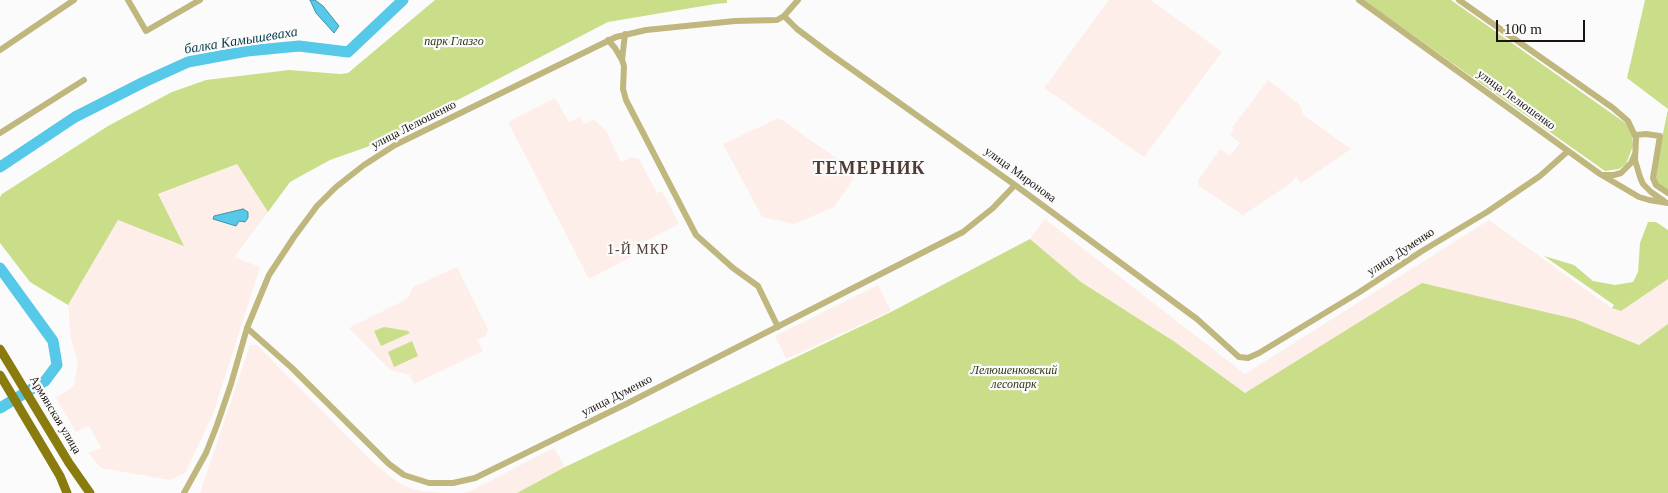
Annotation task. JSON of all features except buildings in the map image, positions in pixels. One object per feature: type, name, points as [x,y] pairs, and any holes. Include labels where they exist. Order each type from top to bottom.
[{"type":"main road","name":"Армянская улица","points":[[0,349],[69,463],[90,493]]},
{"type":"main road","points":[[0,375],[60,476],[67,493]]},
{"type":"street","points":[[0,50],[74,0]]},
{"type":"street","points":[[128,0],[146,32],[200,0]]},
{"type":"street","points":[[784,16],[798,0]]},
{"type":"street","name":"улица Лелюшенко","points":[[1359,0],[1600,174],[1639,197],[1667,203]]},
{"type":"street","points":[[1458,0],[1613,108],[1628,121],[1635,135],[1637,166],[1643,184],[1667,203]]},
{"type":"street","name":"улица Лелюшенко","points":[[184,492],[206,453],[217,425],[247,328],[268,275],[305,222],[336,186],[364,164],[395,145],[608,40],[646,30],[707,23],[777,20],[784,16]]},
{"type":"street","name":"улица Миронова","points":[[784,16],[797,29],[829,53],[1015,185],[1202,322],[1239,357]]},
{"type":"street","points":[[622,60],[625,34]]},
{"type":"street","points":[[608,40],[615,48],[624,66],[623,89],[626,100],[696,235],[733,268],[758,286],[778,327]]},
{"type":"street","points":[[0,132],[84,80]]},
{"type":"street","points":[[1635,135],[1660,136],[1653,178],[1656,185],[1668,193]]},
{"type":"street","name":"улица Думенко","points":[[1239,357],[1248,358],[1259,353],[1358,293],[1422,251],[1495,207],[1540,176],[1568,152]]},
{"type":"street","points":[[1600,174],[1614,175],[1621,173],[1631,163],[1635,153]]},
{"type":"street","name":"улица Думенко","points":[[247,328],[292,368],[389,464],[404,475],[429,483],[453,483],[484,474],[628,403],[963,232],[993,208],[1015,185]]},
{"type":"shaded area","points":[[1109,0],[1151,0],[1222,52],[1144,157],[1044,88]]},
{"type":"shaded area","points":[[1268,80],[1300,105],[1303,115],[1351,149],[1301,183],[1296,176],[1291,183],[1243,215],[1199,186],[1198,180],[1220,149],[1230,156],[1240,143],[1230,135],[1234,130],[1232,128]]},
{"type":"shaded area","points":[[555,98],[569,122],[580,117],[584,124],[594,119],[606,131],[621,162],[631,157],[639,159],[657,193],[662,191],[679,224],[628,250],[631,257],[589,279],[508,122]]},
{"type":"shaded area","points":[[779,118],[852,169],[854,178],[834,207],[794,224],[762,217],[723,144]]},
{"type":"shaded area","points":[[237,164],[268,212],[234,257],[260,267],[213,414],[185,473],[170,480],[101,468],[88,453],[101,448],[89,426],[76,432],[56,398],[74,386],[78,362],[71,339],[68,305],[118,220],[183,245],[157,195]]},
{"type":"shaded area","points":[[1045,219],[1245,374],[1489,220],[1610,307],[1621,311],[1668,278],[1668,324],[1639,345],[1575,319],[1271,378],[1245,393],[1175,342],[1081,282],[1030,239]]},
{"type":"shaded area","points":[[457,267],[488,329],[486,336],[477,340],[483,351],[414,384],[410,375],[390,370],[349,328],[407,299],[413,287]]},
{"type":"shaded area","points":[[878,285],[891,311],[786,359],[775,336]]},
{"type":"shaded area","points":[[250,345],[257,345],[371,460],[397,482],[421,491],[442,493],[200,493]]},
{"type":"shaded area","points":[[554,448],[565,467],[517,493],[462,493],[470,491]]},
{"type":"green space","name":"парк Глазго","points":[[435,0],[727,0],[727,3],[608,22],[367,147],[330,160],[290,182],[268,212],[237,164],[158,194],[184,246],[118,220],[68,305],[30,282],[0,243],[0,197],[2,194],[108,126],[172,92],[206,80],[289,70],[348,73]]},
{"type":"green space","points":[[1363,0],[1451,0],[1628,125],[1632,132],[1633,146],[1626,164],[1619,169],[1605,171]]},
{"type":"green space","points":[[1645,0],[1668,0],[1668,109],[1627,78]]},
{"type":"green space","points":[[1668,109],[1668,193],[1658,190],[1653,182]]},
{"type":"green space","points":[[1648,222],[1656,222],[1668,230],[1668,279],[1621,311],[1612,308],[1614,305],[1544,256],[1574,265],[1593,281],[1615,285],[1633,282],[1638,272],[1640,243]]},
{"type":"green space","name":"Лелюшенковский лесопарк","points":[[1030,239],[1081,282],[1175,342],[1245,393],[1422,283],[1575,319],[1639,345],[1668,324],[1668,493],[517,493],[565,467],[889,313]]},
{"type":"green space","points":[[384,327],[410,333],[381,346],[374,331]]},
{"type":"green space","points":[[412,341],[418,356],[394,367],[388,352]]},
{"type":"water","points":[[310,0],[315,0],[323,6],[339,26],[334,33],[316,13]]},
{"type":"water","points":[[243,209],[248,212],[248,218],[245,222],[239,221],[236,226],[213,219],[214,216]]},
{"type":"waterway","name":"балка Камышеваха","points":[[0,167],[75,117],[188,62],[247,51],[299,46],[348,52],[403,0]]},
{"type":"waterway","name":"балка Камышеваха","points":[[0,268],[53,341],[57,365],[45,381],[0,408]]},
{"type":"district","name":"ТЕМЕРНИК","points":[[869,169]]},
{"type":"district","name":"1-Й МКР","points":[[638,250]]}]
